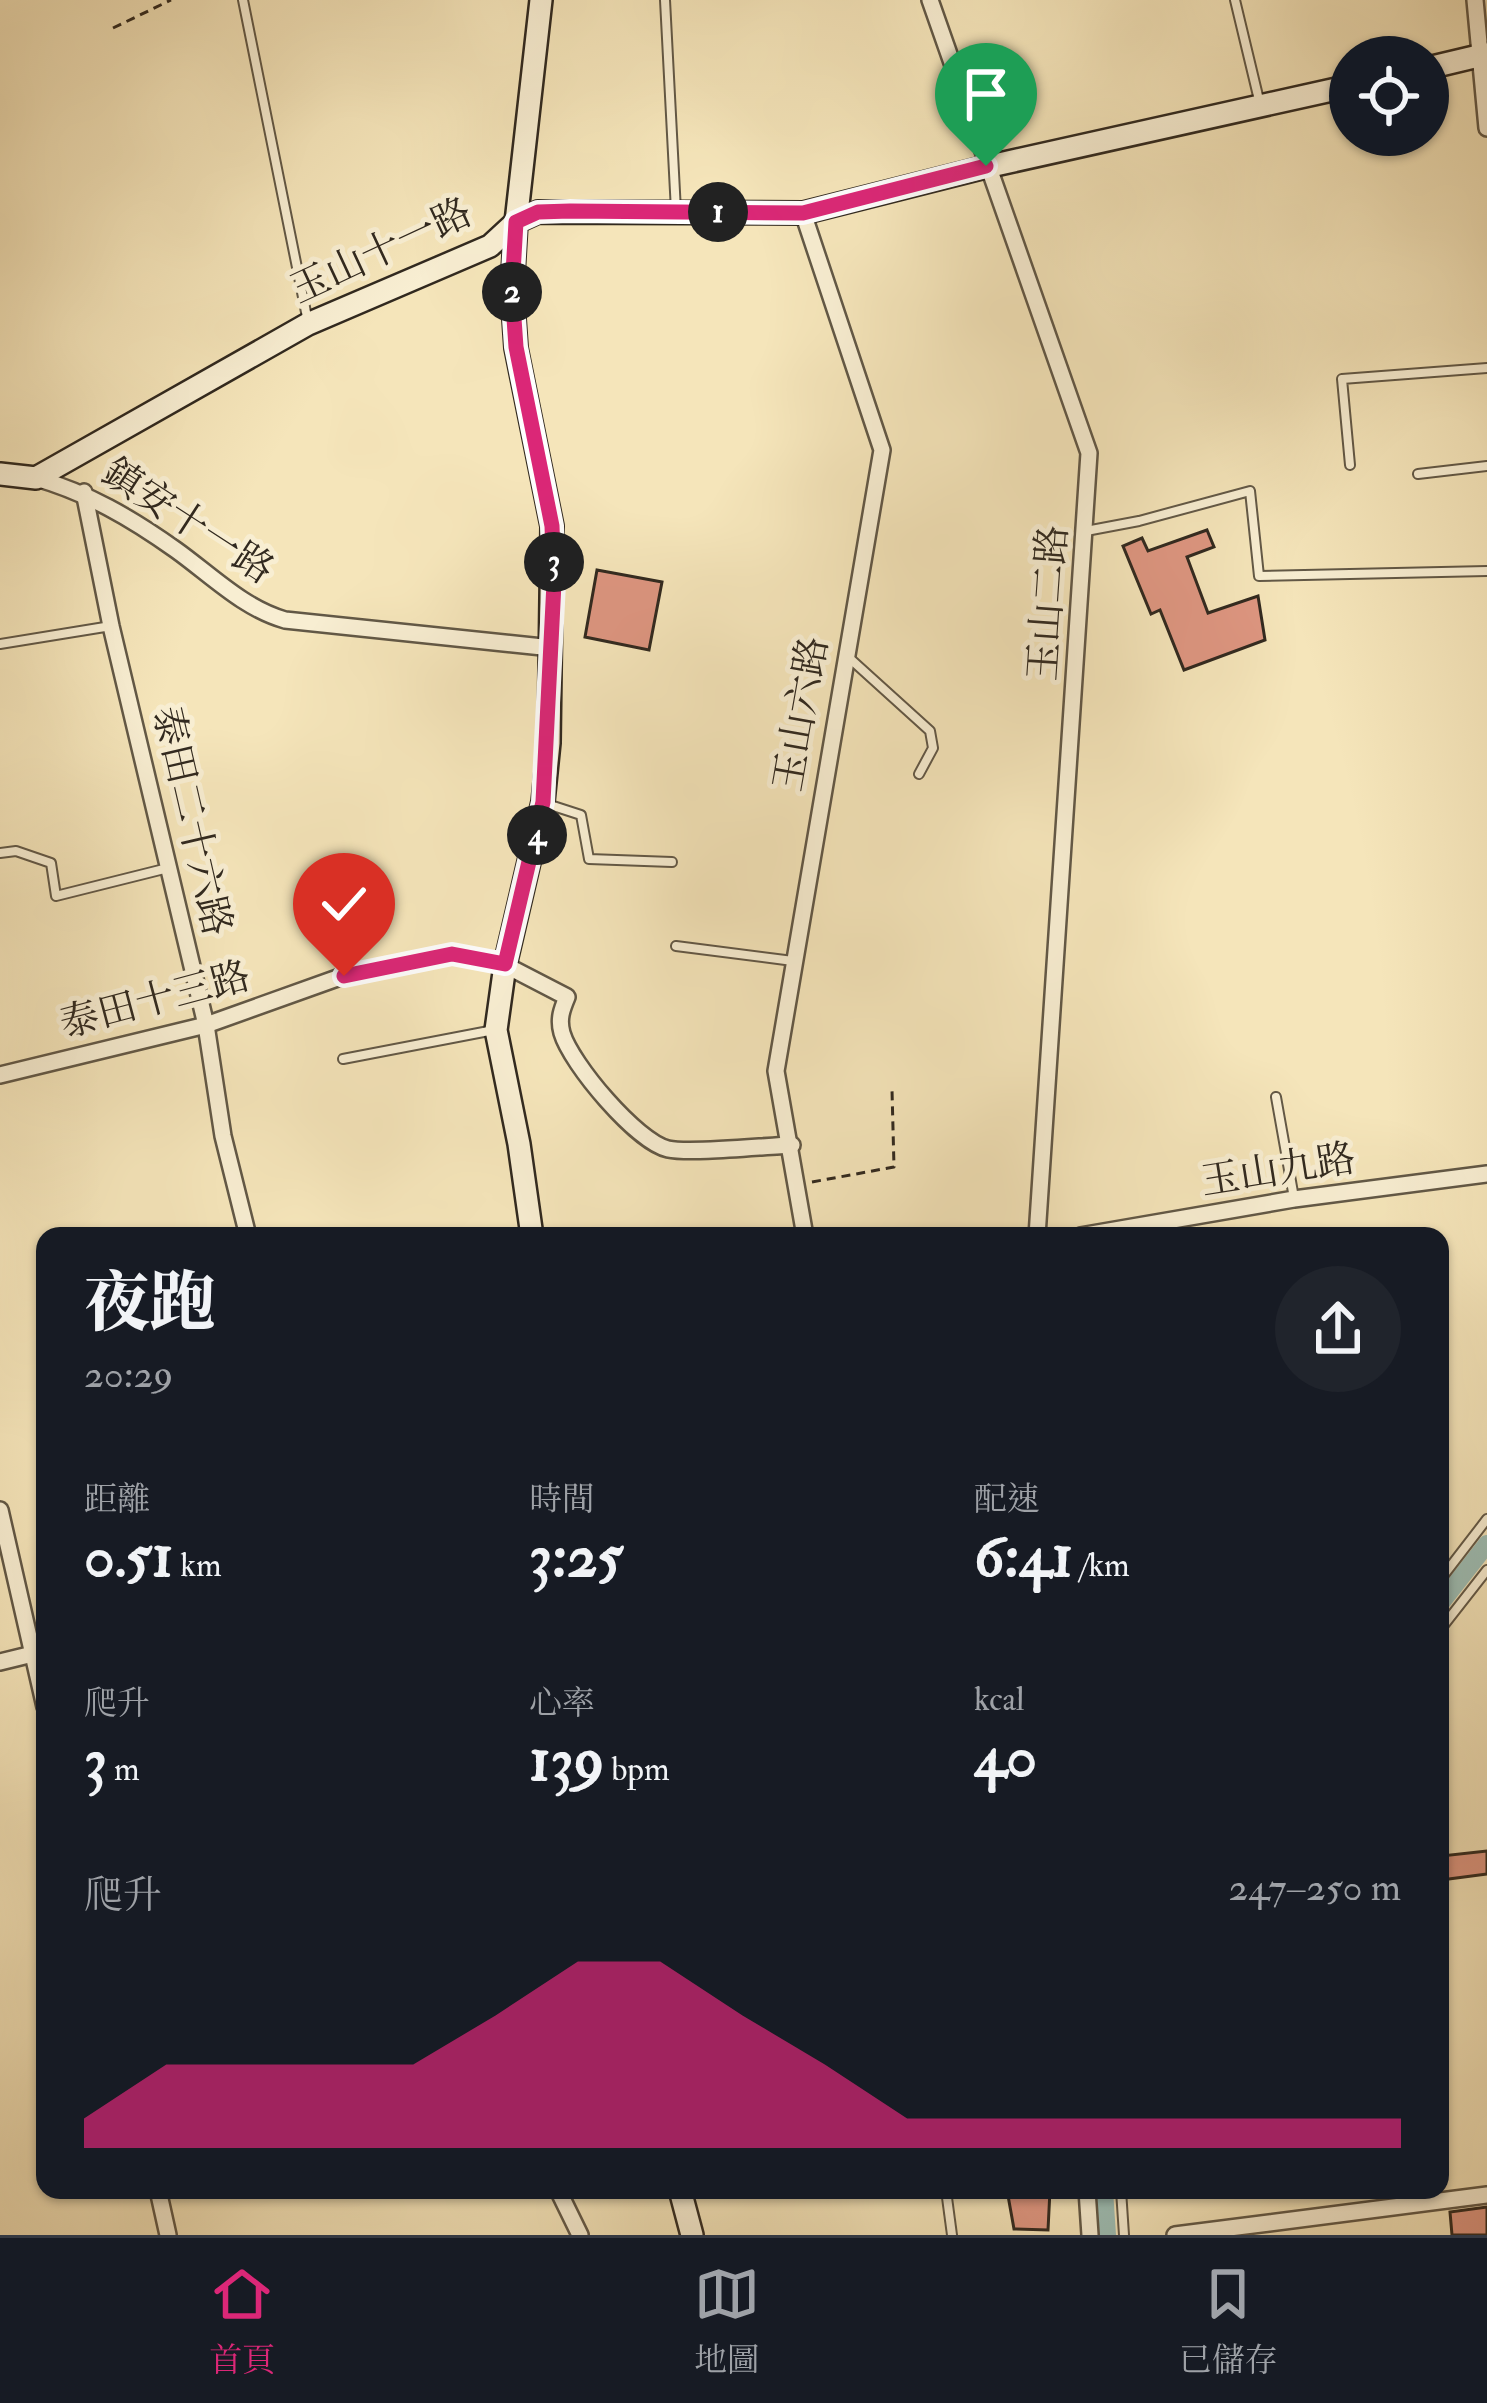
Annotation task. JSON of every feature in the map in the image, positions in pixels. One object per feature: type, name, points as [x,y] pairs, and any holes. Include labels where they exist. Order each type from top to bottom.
[{"type":"street","points":[[531,1227],[496,1030],[505,964],[543,802],[552,648],[552,526],[516,347],[512,290],[541,0]]},
{"type":"street","name":"玉山二路","points":[[930,0],[1090,453],[1037,1227]]},
{"type":"street","points":[[1475,0],[1485,55],[1487,128]]},
{"type":"street","points":[[1449,63],[1485,55]]},
{"type":"street","name":"玉山十一路","points":[[36,478],[308,324],[490,245],[516,222],[538,212],[803,213],[986,166],[1329,91]]},
{"type":"street","name":"玉山六路","points":[[803,213],[882,450],[776,1071],[803,1227]]},
{"type":"street","name":"鎮安十一路","points":[[0,474],[36,478],[84,492],[172,547],[262,614],[552,648]]},
{"type":"street","name":"泰田二十六路","points":[[84,492],[206,1025],[223,1136],[246,1227]]},
{"type":"street","name":"泰田十三路","points":[[0,1075],[206,1025],[344,976],[452,954],[505,964],[568,997],[560,1013],[561,1033],[581,1071],[615,1110],[666,1149],[791,1145]]},
{"type":"street","name":"玉山九路","points":[[1132,1227],[1294,1199],[1487,1174]]},
{"type":"street","points":[[0,1510],[36,1642]]},
{"type":"street","points":[[0,1662],[36,1654]]},
{"type":"street","points":[[1175,2235],[1487,2195]]},
{"type":"street","points":[[160,2199],[168,2235]]},
{"type":"street","points":[[562,2199],[580,2235]]},
{"type":"street","points":[[682,2199],[692,2235]]},
{"type":"street","points":[[1088,2199],[1090,2235]]},
{"type":"lane","points":[[243,0],[308,324]]},
{"type":"lane","points":[[664,0],[676,212]]},
{"type":"lane","points":[[1235,0],[1261,107]]},
{"type":"lane","points":[[1350,465],[1342,379],[1487,368]]},
{"type":"lane","points":[[1418,473],[1487,466]]},
{"type":"lane","points":[[1086,531],[1250,491],[1259,576],[1487,571]]},
{"type":"lane","points":[[0,644],[111,626]]},
{"type":"lane","points":[[844,654],[930,731],[933,748],[919,774]]},
{"type":"lane","points":[[543,802],[581,815],[589,859],[672,862]]},
{"type":"lane","points":[[0,854],[16,851],[51,863],[56,896],[170,868]]},
{"type":"lane","points":[[676,946],[794,962]]},
{"type":"lane","points":[[343,1059],[496,1030]]},
{"type":"lane","points":[[1276,1097],[1294,1199]]},
{"type":"lane","points":[[1449,1568],[1487,1519]]},
{"type":"lane","points":[[1449,1619],[1487,1570]]},
{"type":"lane","points":[[947,2199],[952,2235]]},
{"type":"lane","points":[[1122,2199],[1124,2235]]},
{"type":"path","points":[[113,28],[171,0]]},
{"type":"path","points":[[796,1185],[894,1168],[892,1090]]},
{"type":"building","points":[[1207,530],[1214,547],[1187,557],[1208,613],[1258,596],[1265,640],[1184,670],[1160,610],[1151,614],[1123,546],[1142,538],[1148,551]]},
{"type":"building","points":[[597,570],[662,582],[649,650],[585,637]]},
{"type":"building","points":[[1487,1851],[1487,1874],[1449,1879],[1449,1855]]},
{"type":"building","points":[[1009,2199],[1050,2199],[1048,2230],[1014,2229]]},
{"type":"building","points":[[1487,2207],[1487,2235],[1452,2235],[1450,2212]]},
{"type":"waterway","points":[[1449,1593],[1487,1544]]},
{"type":"waterway","points":[[1105,2199],[1107,2235]]},
{"type":"route","points":[[344,976],[452,954],[505,964],[532,863],[549,742],[554,583],[552,526],[516,347],[512,290],[516,222],[538,212],[803,213],[986,166]]}]
